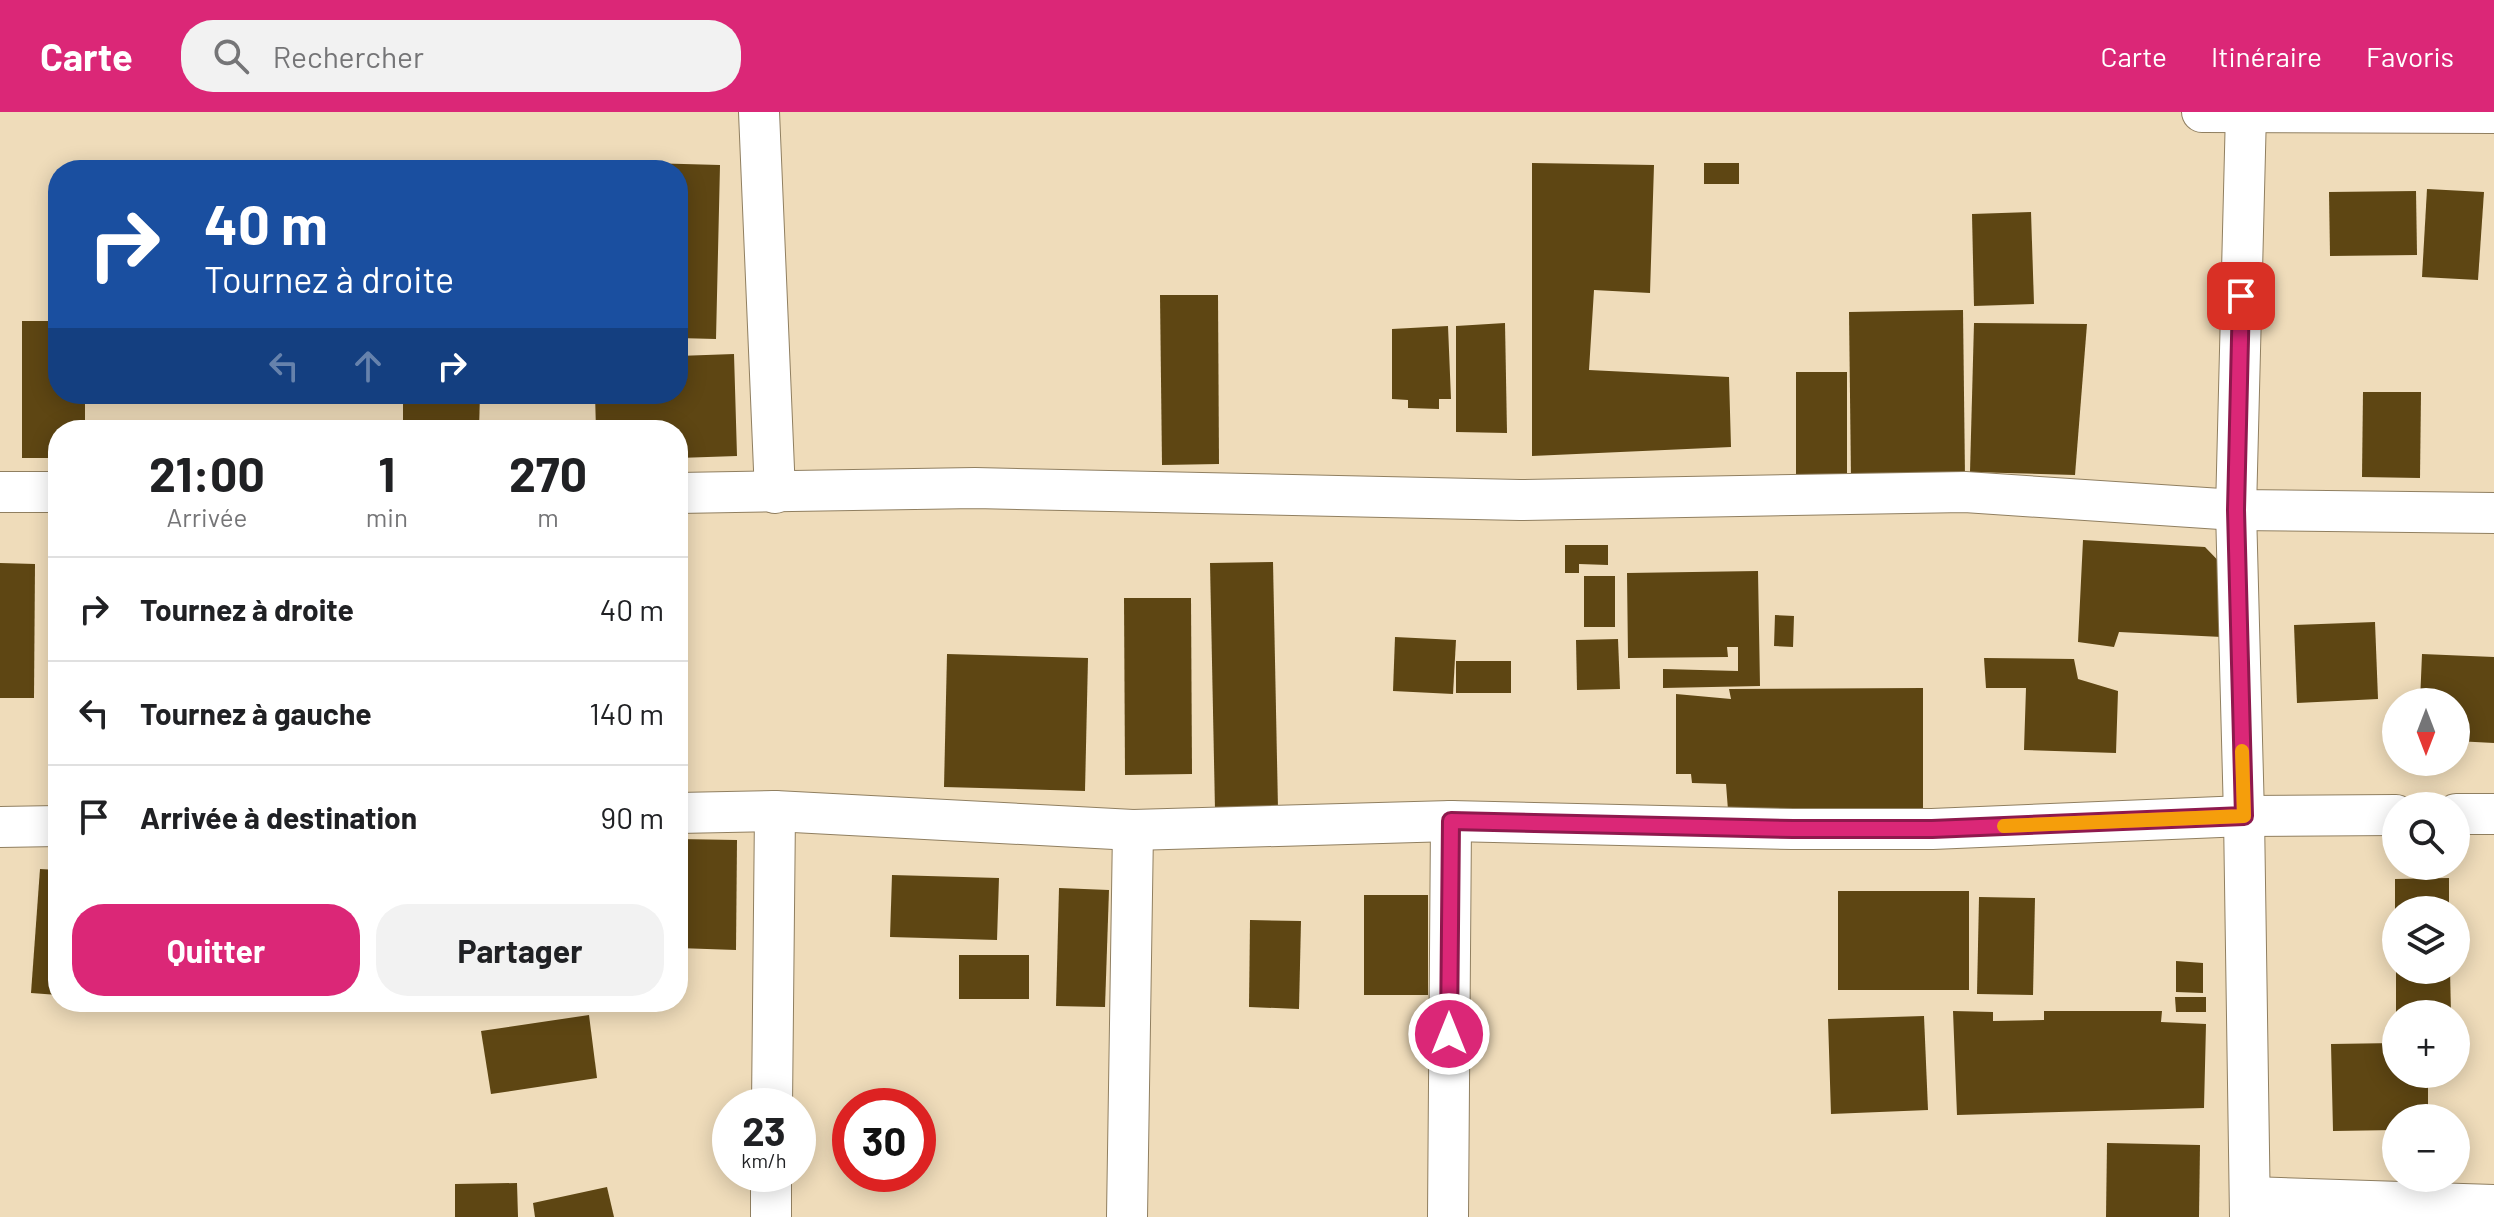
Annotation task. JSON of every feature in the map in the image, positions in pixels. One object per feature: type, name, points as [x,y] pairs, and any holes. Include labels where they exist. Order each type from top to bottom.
[{"type":"street","points":[[759,112],[775,493]]},
{"type":"street","points":[[2202,112],[2494,113]]},
{"type":"street","points":[[2246,112],[2236,510],[2250,1207],[2494,1205]]},
{"type":"street","points":[[688,493],[975,488],[1520,500],[1965,492],[2236,510],[2494,513]]},
{"type":"street","points":[[0,492],[48,492]]},
{"type":"street","points":[[688,813],[775,811],[1133,830],[1451,821],[1932,829],[2244,816],[2382,815]]},
{"type":"street","points":[[772,1088],[775,811]]},
{"type":"street","points":[[2470,814],[2494,814]]},
{"type":"street","points":[[1448,1217],[1451,821]]},
{"type":"street","points":[[0,827],[48,826]]},
{"type":"street","points":[[1127,1217],[1133,830]]},
{"type":"street","points":[[771,1192],[771,1217]]},
{"type":"building","points":[[1532,163],[1654,165],[1650,293],[1594,290],[1589,370],[1729,377],[1731,447],[1532,456]]},
{"type":"building","points":[[1704,163],[1739,163],[1739,184],[1704,184]]},
{"type":"building","points":[[688,164],[720,165],[716,339],[688,338]]},
{"type":"building","points":[[2427,189],[2484,192],[2478,280],[2422,277]]},
{"type":"building","points":[[2416,191],[2417,255],[2330,256],[2329,192]]},
{"type":"building","points":[[2031,212],[2034,304],[1974,306],[1972,214]]},
{"type":"building","points":[[1160,295],[1218,295],[1219,464],[1162,465]]},
{"type":"building","points":[[1963,310],[1965,478],[1851,479],[1849,312]]},
{"type":"building","points":[[22,321],[48,321],[48,404],[85,404],[85,420],[48,420],[48,458],[22,458]]},
{"type":"building","points":[[1505,323],[1507,433],[1456,432],[1456,326]]},
{"type":"building","points":[[1974,323],[2087,324],[2075,475],[1970,472]]},
{"type":"building","points":[[1448,326],[1451,399],[1439,399],[1439,409],[1408,408],[1408,400],[1392,399],[1392,329]]},
{"type":"building","points":[[734,354],[737,456],[688,458],[688,420],[596,420],[595,404],[688,404],[688,356]]},
{"type":"building","points":[[1796,372],[1847,372],[1847,480],[1796,480]]},
{"type":"building","points":[[2363,392],[2421,392],[2420,478],[2362,477]]},
{"type":"building","points":[[403,404],[480,404],[479,420],[403,420]]},
{"type":"building","points":[[2083,540],[2205,547],[2233,576],[2222,637],[2119,632],[2114,647],[2078,642]]},
{"type":"building","points":[[1565,545],[1608,545],[1608,565],[1579,564],[1579,573],[1565,573]]},
{"type":"building","points":[[1273,562],[1278,809],[1215,810],[1210,563]]},
{"type":"building","points":[[0,563],[35,564],[34,698],[0,698]]},
{"type":"building","points":[[1758,571],[1760,686],[1663,688],[1663,669],[1738,671],[1738,647],[1727,647],[1728,657],[1628,658],[1627,573]]},
{"type":"building","points":[[1584,576],[1615,576],[1615,627],[1584,627]]},
{"type":"building","points":[[1124,598],[1191,598],[1192,774],[1125,775]]},
{"type":"building","points":[[1775,615],[1794,616],[1793,647],[1774,646]]},
{"type":"building","points":[[2375,622],[2378,699],[2297,703],[2294,625]]},
{"type":"building","points":[[1395,637],[1456,640],[1453,694],[1393,691]]},
{"type":"building","points":[[1618,639],[1620,689],[1577,690],[1576,640]]},
{"type":"building","points":[[947,654],[1088,658],[1085,791],[944,787]]},
{"type":"building","points":[[2422,654],[2494,657],[2494,743],[2470,742],[2470,688],[2421,688]]},
{"type":"building","points":[[1984,658],[2074,659],[2078,679],[2118,691],[2116,753],[2024,750],[2026,688],[1986,688]]},
{"type":"building","points":[[1456,661],[1511,661],[1511,693],[1456,693]]},
{"type":"building","points":[[1923,688],[1923,811],[1728,810],[1726,784],[1692,783],[1691,774],[1676,774],[1676,694],[1731,699],[1729,689]]},
{"type":"building","points":[[688,839],[737,840],[736,950],[688,948]]},
{"type":"building","points":[[40,869],[48,869],[48,994],[31,993]]},
{"type":"building","points":[[892,875],[999,878],[997,940],[890,937]]},
{"type":"building","points":[[2395,880],[2449,880],[2449,896],[2395,896]]},
{"type":"building","points":[[1059,888],[1109,890],[1105,1007],[1056,1006]]},
{"type":"building","points":[[1838,891],[1969,891],[1969,990],[1838,990]]},
{"type":"building","points":[[1364,895],[1428,895],[1428,995],[1364,995]]},
{"type":"building","points":[[1979,897],[2035,898],[2033,995],[1977,994]]},
{"type":"building","points":[[1250,920],[1301,921],[1299,1009],[1249,1007]]},
{"type":"building","points":[[959,955],[1029,955],[1029,999],[959,999]]},
{"type":"building","points":[[2176,961],[2203,963],[2203,993],[2176,992]]},
{"type":"building","points":[[2396,984],[2450,984],[2451,1000],[2396,1000]]},
{"type":"building","points":[[2175,997],[2206,997],[2206,1012],[2176,1012]]},
{"type":"building","points":[[1953,1011],[1993,1012],[1993,1021],[2044,1020],[2044,1011],[2162,1011],[2161,1022],[2206,1024],[2204,1108],[1957,1115]]},
{"type":"building","points":[[589,1015],[597,1078],[491,1094],[481,1031]]},
{"type":"building","points":[[1924,1016],[1928,1110],[1831,1114],[1828,1019]]},
{"type":"building","points":[[2382,1043],[2382,1088],[2428,1088],[2428,1104],[2382,1104],[2382,1130],[2333,1131],[2331,1044]]},
{"type":"building","points":[[2107,1143],[2200,1145],[2199,1217],[2106,1217]]},
{"type":"building","points":[[517,1183],[518,1217],[455,1217],[455,1184]]},
{"type":"building","points":[[607,1187],[614,1217],[535,1217],[533,1203]]},
{"type":"slow traffic","points":[[2004,826],[2244,816],[2242,751]]},
{"type":"route","points":[[1449,1034],[1451,821],[1932,829],[2244,816],[2236,510],[2241,296]]}]
